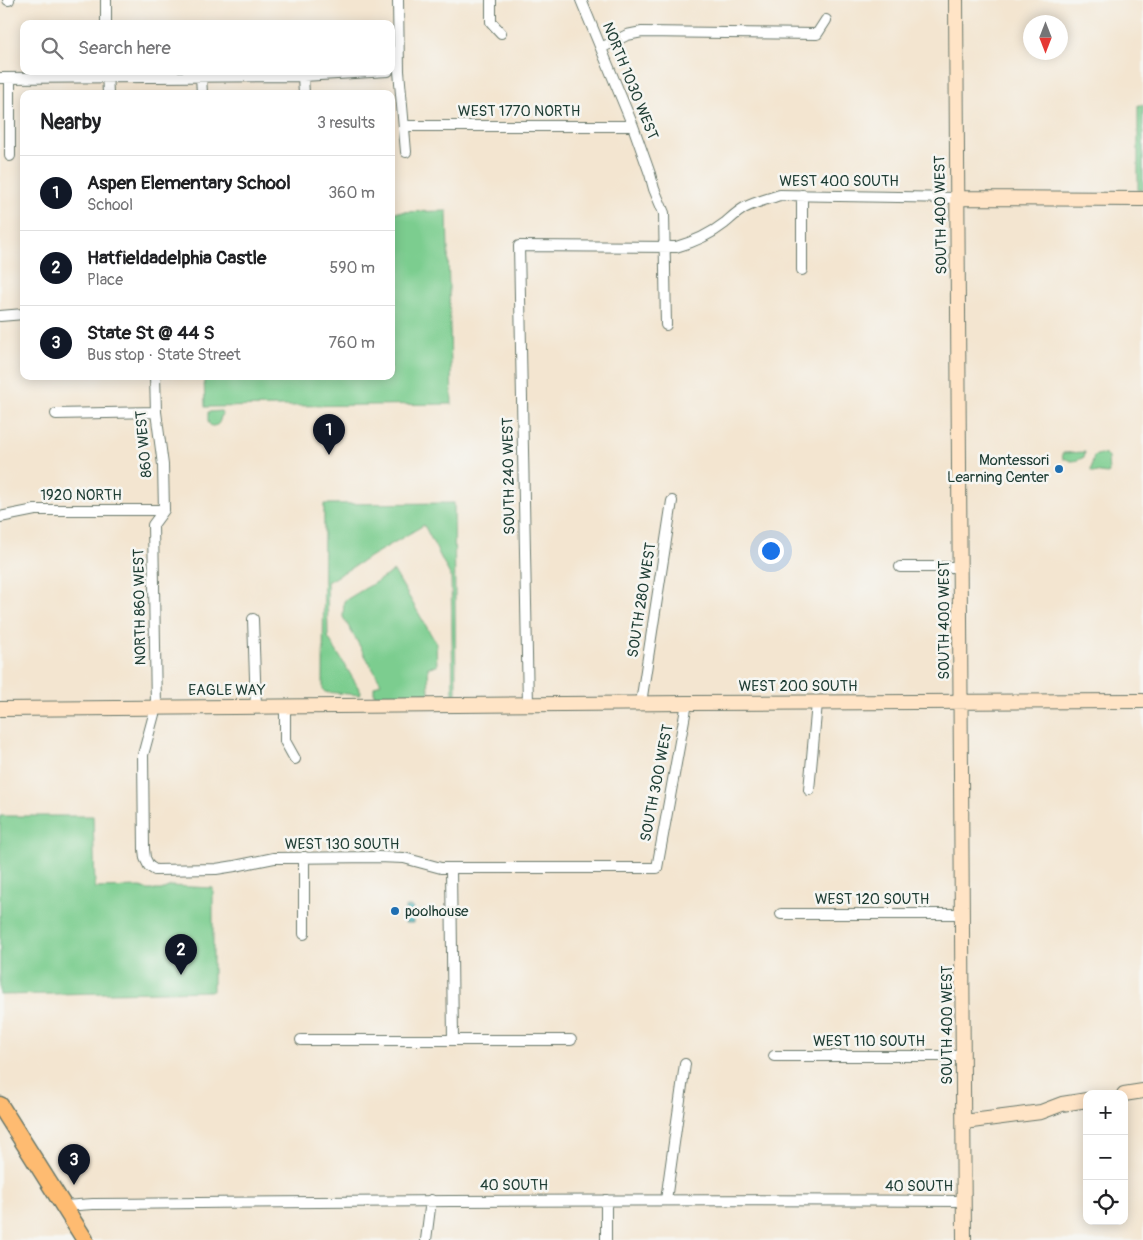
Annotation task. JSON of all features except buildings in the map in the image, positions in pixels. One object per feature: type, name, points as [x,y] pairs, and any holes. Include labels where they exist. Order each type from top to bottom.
[{"type":"main road","points":[[0,1105],[85,1240]]},
{"type":"street","points":[[106,0],[106,20]]},
{"type":"street","points":[[395,43],[398,0]]},
{"type":"street","points":[[491,0],[491,22],[501,33]]},
{"type":"street","name":"NORTH 1030 WEST","points":[[581,0],[633,126],[664,213],[664,247]]},
{"type":"street","name":"SOUTH 400 WEST","points":[[956,0],[964,1240]]},
{"type":"street","points":[[601,48],[627,35],[642,32],[817,34],[826,20]]},
{"type":"street","points":[[10,156],[5,78],[82,75]]},
{"type":"street","points":[[107,75],[108,90]]},
{"type":"street","points":[[154,75],[321,75]]},
{"type":"street","points":[[394,75],[404,126],[406,152]]},
{"type":"street","points":[[201,76],[202,90]]},
{"type":"street","points":[[303,76],[304,90]]},
{"type":"street","name":"WEST 1770 NORTH","points":[[404,126],[633,126]]},
{"type":"street","name":"WEST 400 SOUTH","points":[[519,246],[676,247],[689,244],[706,236],[742,209],[756,202],[780,195],[1143,199]]},
{"type":"street","points":[[802,195],[802,270]]},
{"type":"street","name":"SOUTH 240 WEST","points":[[519,246],[528,705]]},
{"type":"street","points":[[664,247],[666,325]]},
{"type":"street","points":[[0,316],[20,314]]},
{"type":"street","name":"860 WEST","points":[[155,380],[156,412],[163,465],[164,510]]},
{"type":"street","points":[[56,414],[156,412]]},
{"type":"street","name":"SOUTH 280 WEST","points":[[641,703],[672,501]]},
{"type":"street","name":"1920 NORTH","points":[[0,517],[35,510],[164,510]]},
{"type":"street","name":"NORTH 860 WEST","points":[[149,866],[145,858],[144,849],[143,755],[156,707],[154,525],[164,510]]},
{"type":"street","points":[[900,567],[960,567]]},
{"type":"street","points":[[253,619],[256,707]]},
{"type":"street","name":"WEST 200 SOUTH","points":[[454,705],[1143,701]]},
{"type":"street","points":[[809,790],[817,702]]},
{"type":"street","name":"SOUTH 300 WEST","points":[[657,868],[688,703]]},
{"type":"street","name":"EAGLE WAY","points":[[0,709],[454,705]]},
{"type":"street","points":[[285,706],[285,741],[295,759]]},
{"type":"street","points":[[304,857],[304,934]]},
{"type":"street","name":"WEST 130 SOUTH","points":[[149,866],[155,870],[216,869],[274,858],[378,857],[404,858],[441,868],[657,868]]},
{"type":"street","points":[[452,868],[453,1040]]},
{"type":"street","name":"WEST 120 SOUTH","points":[[781,914],[962,914]]},
{"type":"street","points":[[301,1040],[571,1040]]},
{"type":"street","name":"WEST 110 SOUTH","points":[[774,1056],[963,1056]]},
{"type":"street","points":[[666,1200],[684,1064]]},
{"type":"street","points":[[1128,1093],[1143,1091]]},
{"type":"street","points":[[964,1122],[1040,1112],[1062,1104],[1083,1101]]},
{"type":"street","points":[[426,1240],[431,1200]]},
{"type":"street","name":"40 SOUTH","points":[[64,1206],[93,1204],[431,1200],[964,1201]]},
{"type":"street","points":[[606,1200],[606,1240]]},
{"type":"green space","points":[[1138,105],[1143,105],[1143,190],[1138,190]]},
{"type":"green space","points":[[447,211],[452,404],[205,407],[204,380],[395,380],[395,212]]},
{"type":"green space","points":[[221,411],[222,414],[218,424],[211,426],[208,422],[208,412]]},
{"type":"green space","points":[[1085,452],[1084,457],[1077,460],[1063,459],[1062,453]]},
{"type":"green space","points":[[1106,455],[1108,458],[1109,473],[1107,474],[1091,471],[1094,456]]},
{"type":"green space","points":[[454,503],[456,694],[453,694],[451,577],[424,525],[327,582],[328,637],[361,692],[360,695],[325,692],[323,690],[324,504]]},
{"type":"green space","points":[[394,571],[436,643],[437,666],[428,667],[429,694],[374,695],[374,687],[381,683],[343,617],[344,601]]},
{"type":"green space","points":[[0,816],[93,816],[95,888],[141,887],[148,890],[161,890],[171,886],[213,888],[213,991],[0,995]]},
{"type":"water","points":[[405,907],[413,907],[413,923],[405,923]]},
{"type":"place","name":"Aspen Elementary School","points":[[329,455]]},
{"type":"place","name":"Montessori Learning Center","points":[[1059,469]]},
{"type":"place","name":"poolhouse","points":[[395,911]]},
{"type":"place","name":"Hatfieldadelphia Castle","points":[[181,975]]},
{"type":"place","name":"State St @ 44 S","points":[[74,1185]]}]
